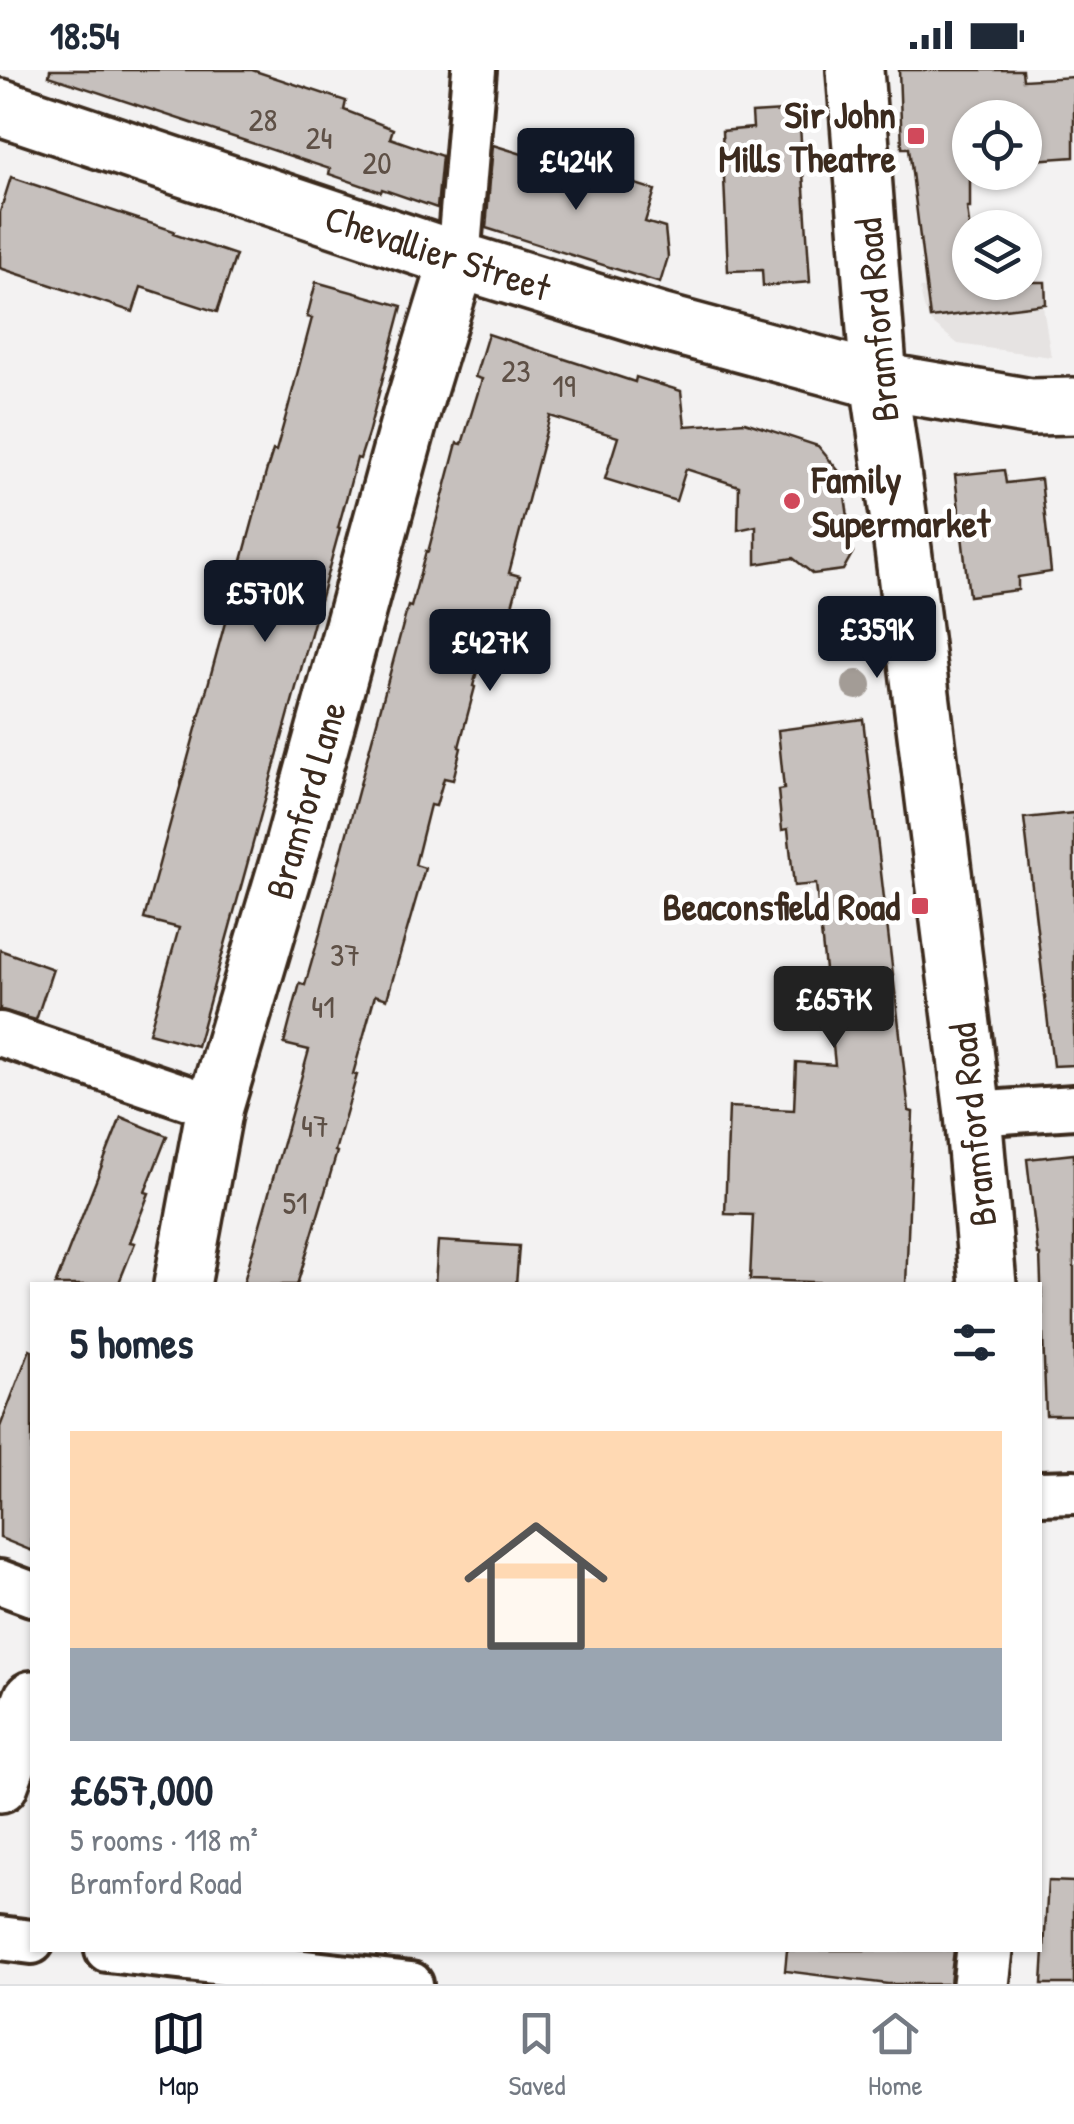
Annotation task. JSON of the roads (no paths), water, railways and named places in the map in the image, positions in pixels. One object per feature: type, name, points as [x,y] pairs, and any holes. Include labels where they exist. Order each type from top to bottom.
[{"type":"main road","name":"Bramford Road","points":[[855,70],[880,381],[973,1114],[988,1282]]},
{"type":"main road","name":"Chevallier Street","points":[[0,108],[458,260],[660,322],[880,381],[1032,407],[1074,406]]},
{"type":"main road","name":"Bramford Lane","points":[[183,1282],[215,1107],[458,260]]},
{"type":"main road","points":[[0,1784],[30,1704]]},
{"type":"main road","points":[[981,1984],[985,1952]]},
{"type":"street","points":[[458,260],[474,70]]},
{"type":"street","points":[[0,1034],[215,1107]]},
{"type":"street","points":[[973,1114],[1074,1107]]},
{"type":"street","points":[[1042,1493],[1074,1492]]},
{"type":"street","points":[[0,1582],[30,1593]]},
{"type":"street","points":[[0,1938],[30,1942]]},
{"type":"street","points":[[125,1952],[411,1984]]},
{"type":"place","name":"Sir John Mills Theatre","points":[[916,136]]},
{"type":"place","name":"Family Supermarket","points":[[792,501]]},
{"type":"place","name":"Beaconsfield Road","points":[[920,906]]}]
